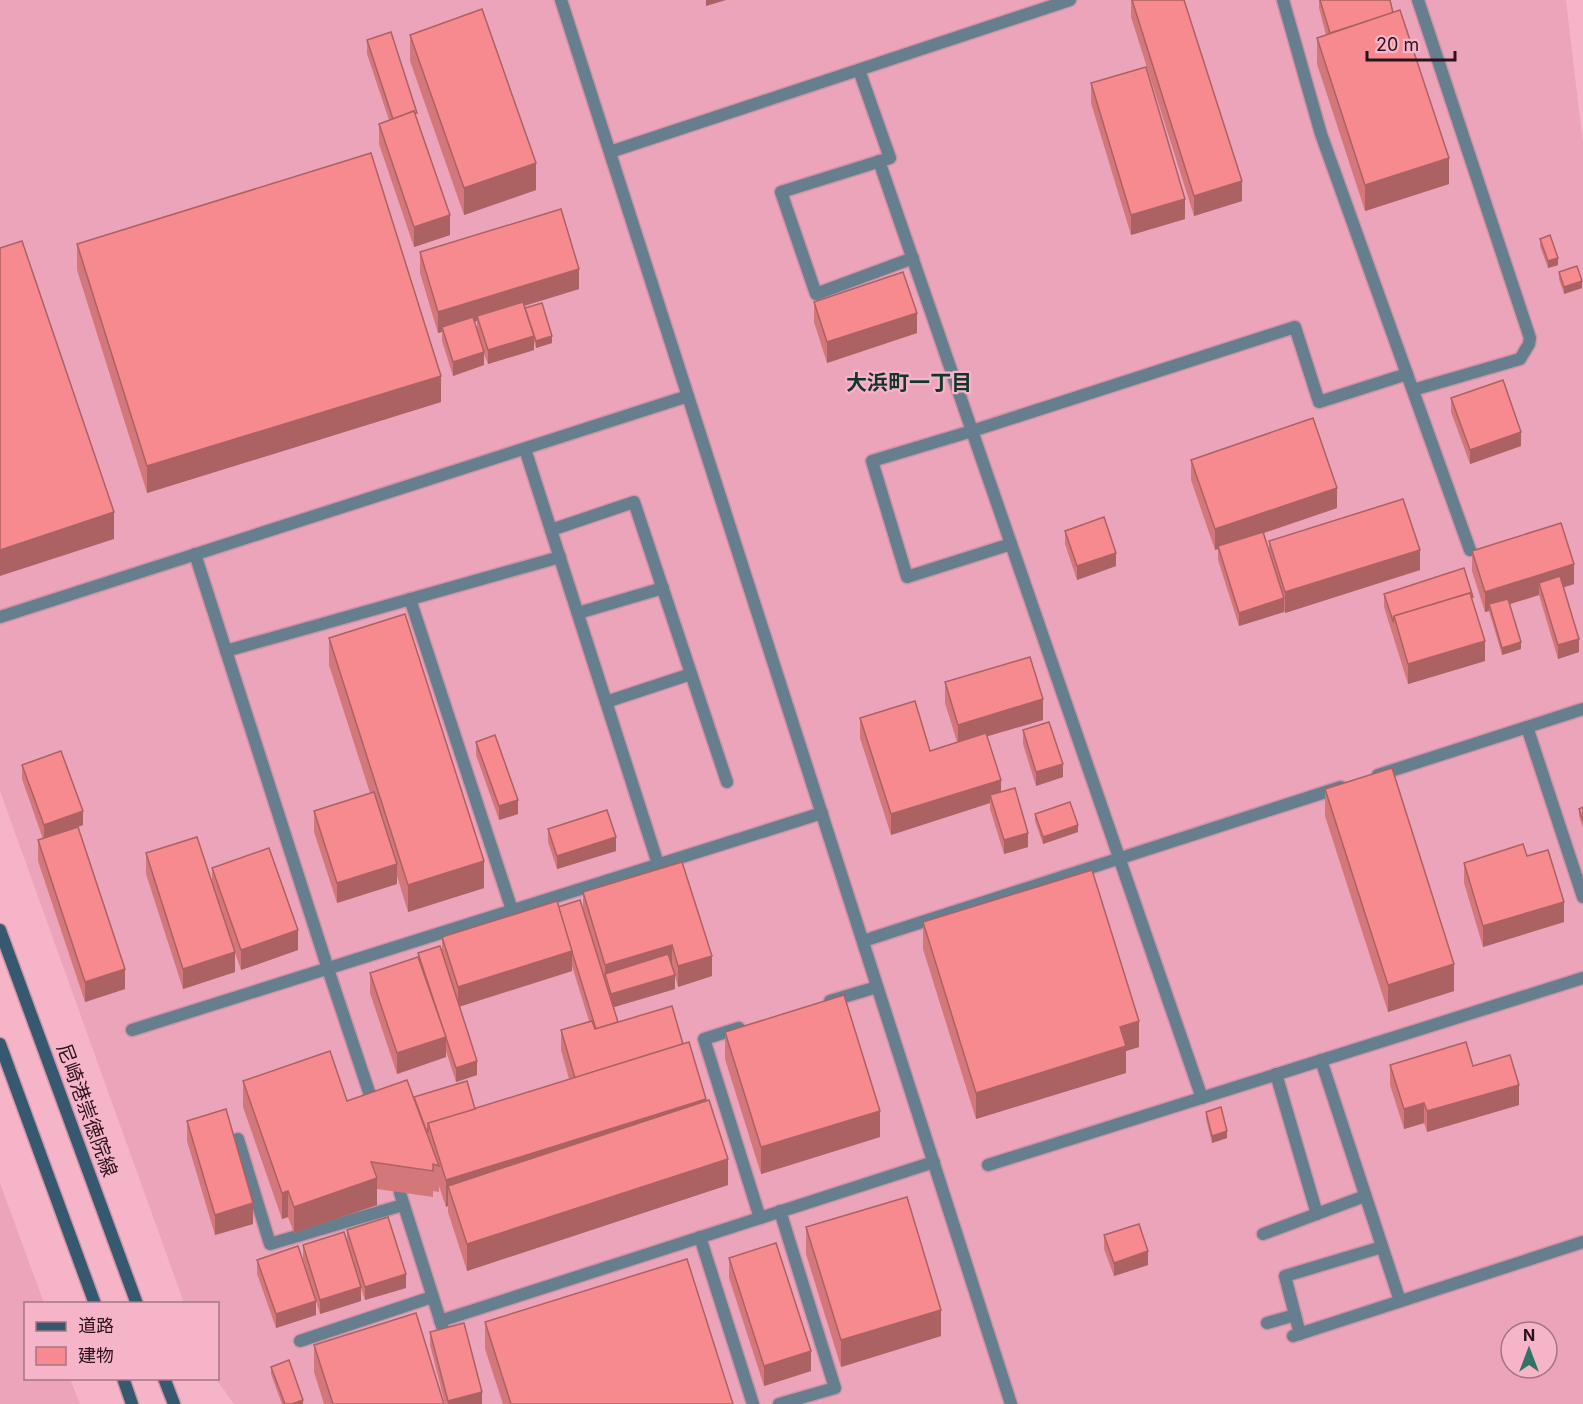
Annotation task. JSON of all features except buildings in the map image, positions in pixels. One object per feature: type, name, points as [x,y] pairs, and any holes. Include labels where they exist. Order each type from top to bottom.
[{"type":"main road","name":"尼崎港崇徳院線","points":[[0,930],[136,1302]]},
{"type":"main road","points":[[0,1044],[94,1302]]},
{"type":"main road","points":[[124,1380],[132,1404]]},
{"type":"main road","points":[[165,1380],[174,1404]]},
{"type":"lane","points":[[561,0],[1011,1404]]},
{"type":"lane","points":[[610,152],[1070,0]]},
{"type":"lane","points":[[1282,0],[1321,134],[1470,550]]},
{"type":"lane","points":[[1413,390],[1520,359],[1530,338],[1418,0]]},
{"type":"lane","points":[[859,70],[890,158],[781,192],[816,294],[913,258]]},
{"type":"lane","points":[[879,161],[1202,1098]]},
{"type":"lane","points":[[1011,544],[907,577],[872,461],[1295,327],[1319,402],[1407,374]]},
{"type":"lane","points":[[0,617],[688,396]]},
{"type":"lane","points":[[525,448],[658,864]]},
{"type":"lane","points":[[551,530],[634,502],[727,782]]},
{"type":"lane","points":[[195,554],[377,1117]]},
{"type":"lane","points":[[226,651],[560,556]]},
{"type":"lane","points":[[578,613],[663,588]]},
{"type":"lane","points":[[410,599],[512,910]]},
{"type":"lane","points":[[606,702],[691,674]]},
{"type":"lane","points":[[862,941],[1583,709]]},
{"type":"lane","points":[[1527,727],[1583,897]]},
{"type":"lane","points":[[132,1030],[822,813]]},
{"type":"lane","points":[[988,1165],[1583,978]]},
{"type":"lane","points":[[823,1003],[878,987]]},
{"type":"lane","points":[[747,1026],[704,1039],[760,1218]]},
{"type":"lane","points":[[1322,1060],[1400,1301]]},
{"type":"lane","points":[[1276,1074],[1317,1214]]},
{"type":"lane","points":[[238,1139],[270,1244],[402,1199],[447,1341]]},
{"type":"lane","points":[[440,1322],[934,1162]]},
{"type":"lane","points":[[1263,1234],[1365,1196]]},
{"type":"lane","points":[[779,1404],[835,1388],[780,1212]]},
{"type":"lane","points":[[700,1237],[753,1404]]},
{"type":"lane","points":[[1382,1247],[1285,1276],[1295,1315],[1296,1335],[1583,1242]]},
{"type":"lane","points":[[300,1341],[432,1297]]},
{"type":"lane","points":[[1267,1323],[1295,1315]]},
{"type":"shaded area","points":[[0,0],[1566,0],[1583,144],[1583,1404],[234,1404],[217,1380],[219,1380],[219,1302],[184,1302],[0,791]]},
{"type":"shaded area","points":[[0,1183],[44,1302],[24,1302],[24,1380],[70,1380],[80,1404],[0,1404]]},
{"type":"district","name":"大浜町一丁目","points":[[909,382]]}]
